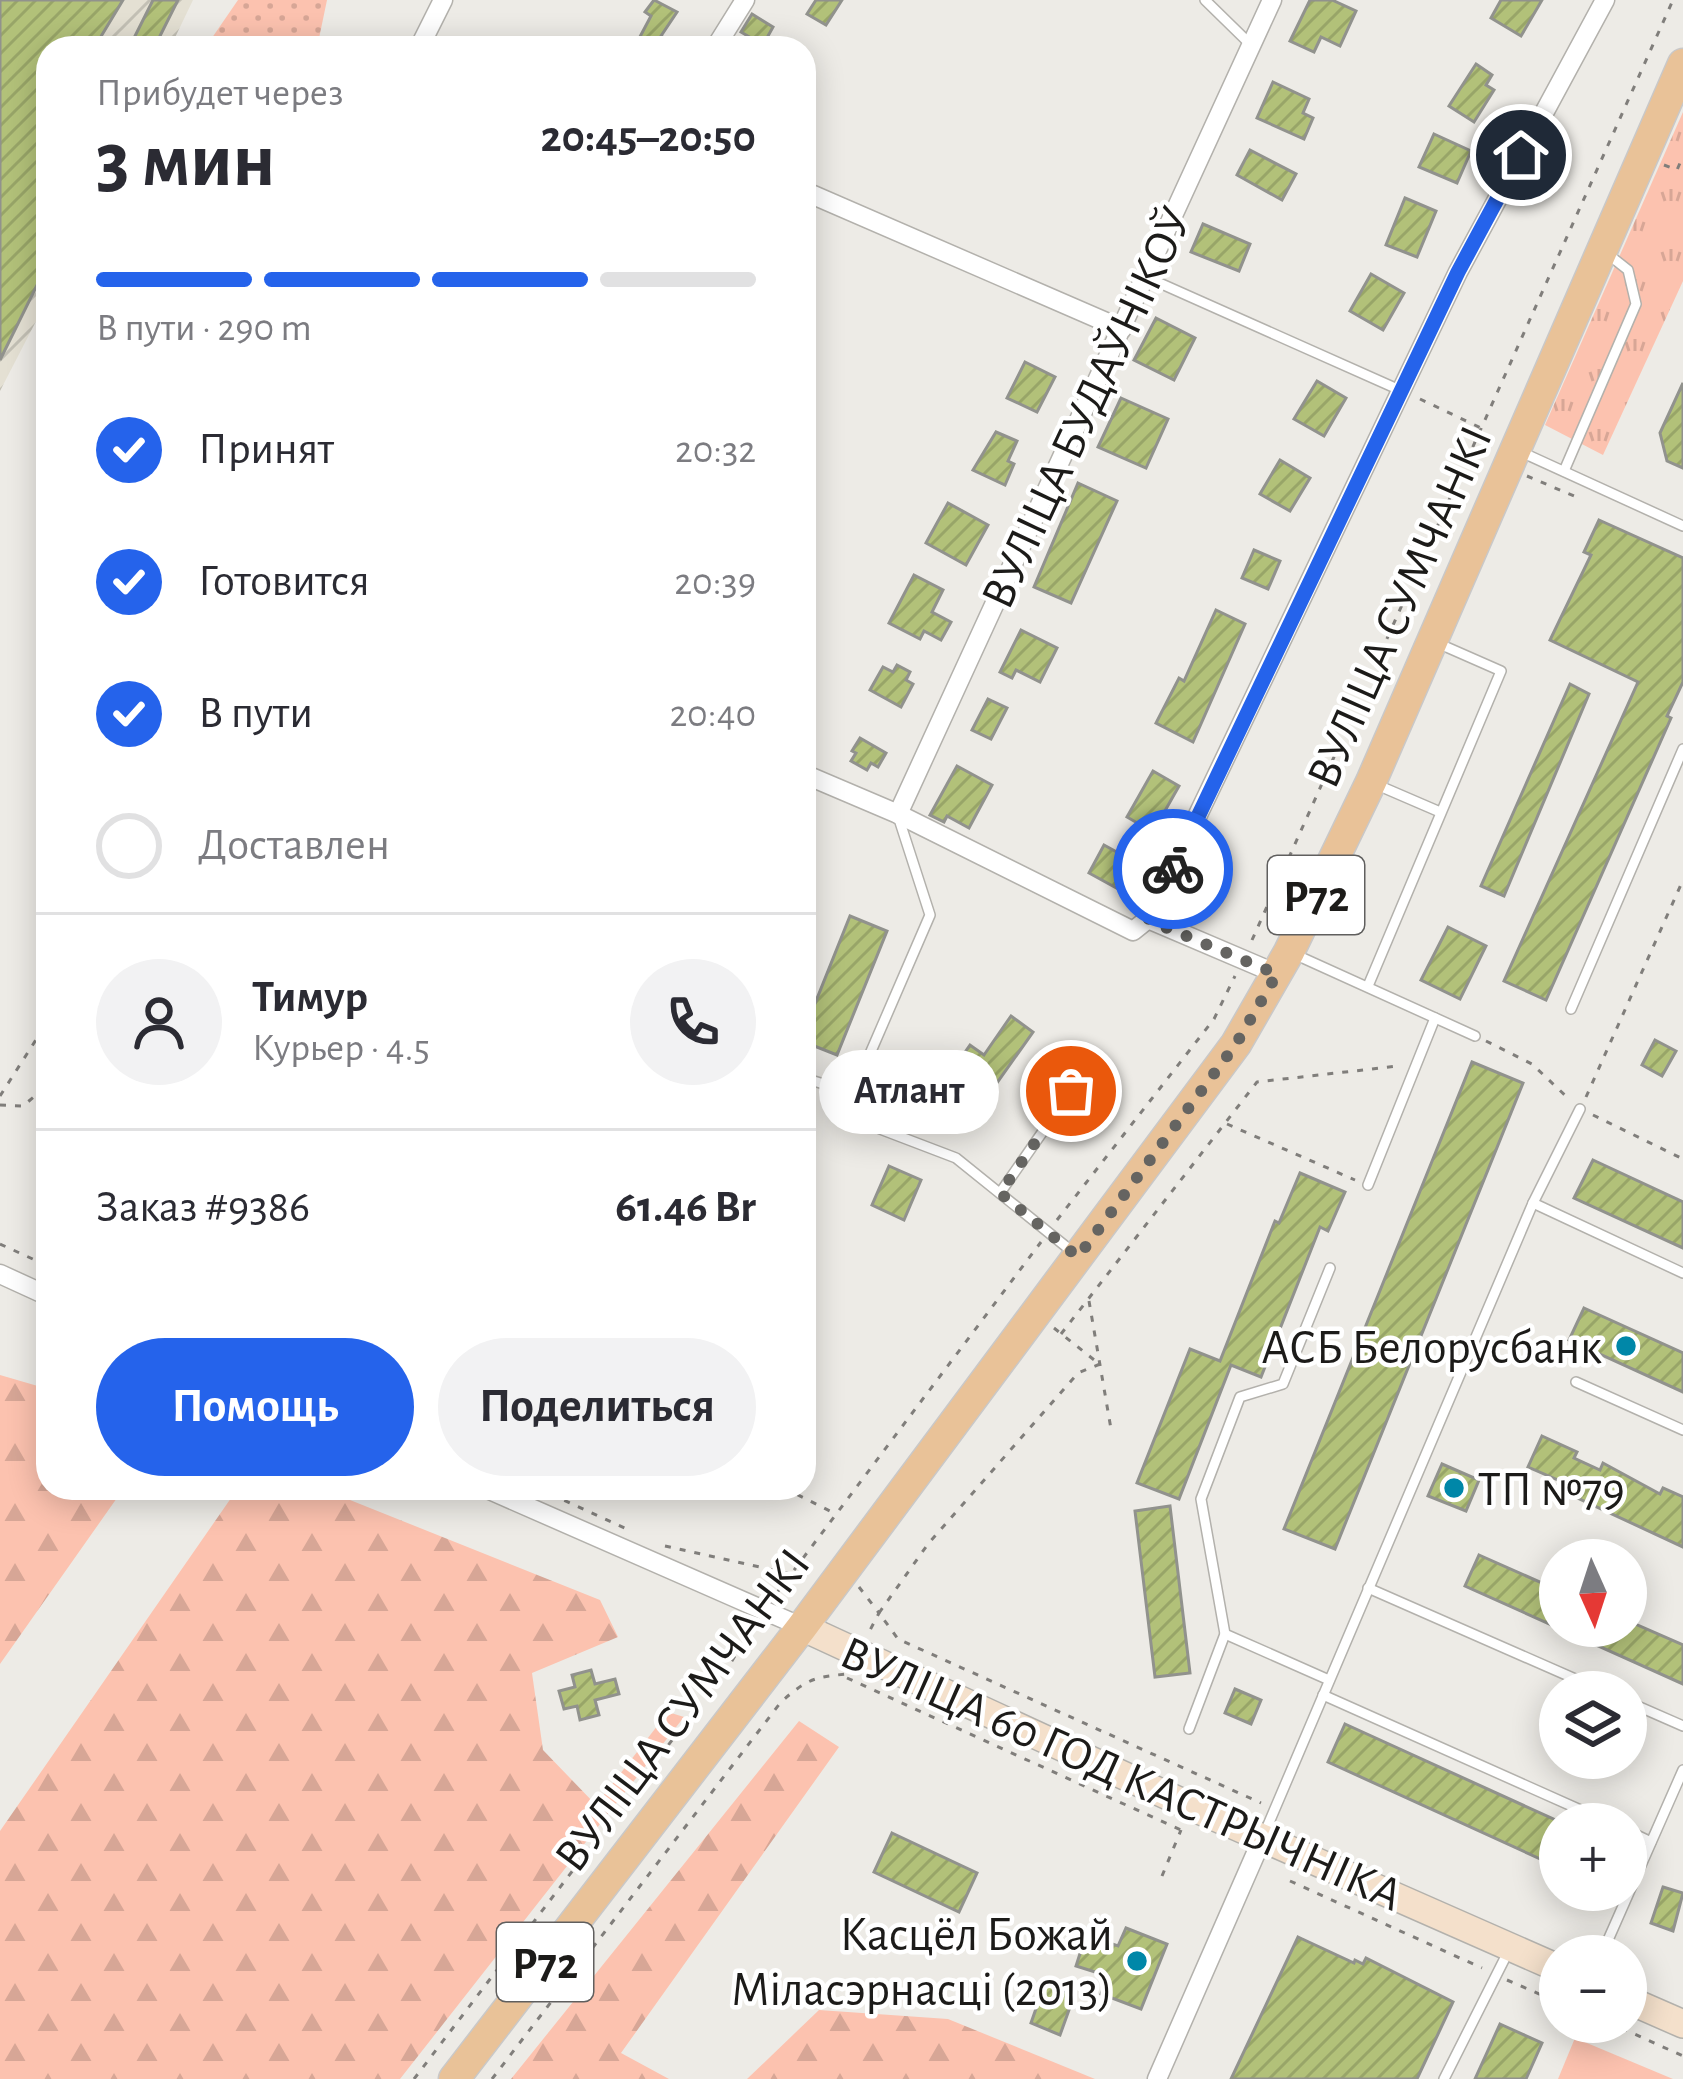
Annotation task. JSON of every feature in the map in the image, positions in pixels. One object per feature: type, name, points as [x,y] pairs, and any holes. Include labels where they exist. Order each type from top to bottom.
[{"type":"main road","name":"ВУЛІЦА СУМЧАНКІ","points":[[454,2079],[802,1627],[1236,1044],[1283,963],[1370,782],[1683,64]]},
{"type":"street","points":[[424,36],[443,0]]},
{"type":"street","points":[[723,36],[745,0]]},
{"type":"street","name":"ВУЛІЦА БУДАЎНІКОЎ","points":[[898,814],[1272,0]]},
{"type":"street","name":"ВУЛІЦА СУМЧАНКІ","points":[[1148,920],[1458,272],[1605,0]]},
{"type":"street","points":[[816,195],[1122,328]]},
{"type":"street","points":[[816,779],[898,814],[1133,932],[1148,920],[1244,958],[1283,963]]},
{"type":"street","points":[[0,1274],[36,1290]]},
{"type":"street","name":"ВУЛІЦА 60 ГОД КАСТРЫЧНІКА","points":[[513,1500],[764,1609],[1187,1819],[1263,1837],[1539,1960]]},
{"type":"street","points":[[1157,2079],[1263,1837]]},
{"type":"street","points":[[1647,2008],[1683,2024]]},
{"type":"lane","points":[[1205,0],[1251,45]]},
{"type":"lane","points":[[1564,471],[1636,304],[1628,271],[1604,252]]},
{"type":"lane","points":[[1146,277],[1402,391]]},
{"type":"lane","points":[[1516,449],[1683,526]]},
{"type":"lane","points":[[1368,986],[1502,671],[1434,641]]},
{"type":"lane","points":[[1571,1009],[1683,749]]},
{"type":"lane","points":[[1370,782],[1439,812]]},
{"type":"lane","points":[[816,1082],[854,1093],[930,915],[898,814]]},
{"type":"lane","points":[[1283,963],[1368,986],[1474,1036]]},
{"type":"lane","points":[[1368,1185],[1435,1018]]},
{"type":"lane","points":[[1000,1193],[1071,1091]]},
{"type":"lane","points":[[1263,1837],[1533,1202],[1580,1109]]},
{"type":"lane","points":[[880,1130],[956,1158],[1078,1257]]},
{"type":"lane","points":[[1533,1202],[1683,1273]]},
{"type":"lane","points":[[1189,1730],[1225,1634],[1201,1498],[1240,1397],[1282,1384],[1330,1268]]},
{"type":"lane","points":[[1576,1382],[1683,1430]]},
{"type":"lane","points":[[1368,1588],[1557,1671]]},
{"type":"lane","points":[[1225,1634],[1329,1681]]},
{"type":"lane","points":[[1323,1695],[1565,1803]]},
{"type":"lane","points":[[1647,1710],[1683,1726]]},
{"type":"lane","points":[[1610,1935],[1683,1770]]},
{"type":"lane","points":[[1647,1839],[1652,1841]]},
{"type":"lane","points":[[1444,2079],[1510,1947]]},
{"type":"path","points":[[414,2079],[730,1664],[764,1609],[1048,1232],[1214,1018],[1673,0]]},
{"type":"path","points":[[1402,391],[1481,428]]},
{"type":"path","points":[[1580,1109],[1683,880]]},
{"type":"path","points":[[1474,1036],[1532,1064],[1580,1109],[1683,1159]]},
{"type":"path","points":[[0,1096],[36,1040]]},
{"type":"path","points":[[1100,1364],[1061,1334],[1257,1082],[1417,1064]]},
{"type":"path","points":[[0,1105],[23,1106],[36,1095]]},
{"type":"path","points":[[1226,1124],[1368,1185]]},
{"type":"path","points":[[0,1244],[36,1260]]},
{"type":"path","points":[[1089,1299],[1111,1429]]},
{"type":"path","points":[[1100,1364],[1078,1373],[928,1544],[879,1613],[898,1639],[1275,1809]]},
{"type":"path","points":[[564,1500],[644,1536]]},
{"type":"path","points":[[808,1500],[836,1514]]},
{"type":"path","points":[[665,1546],[792,1574]]},
{"type":"path","points":[[845,1677],[1187,1819],[1162,1876]]},
{"type":"path","points":[[492,2079],[782,1702]]},
{"type":"path","points":[[1290,1882],[1539,1994]]},
{"type":"path","points":[[1647,2040],[1683,2056]]},
{"type":"shaded area","points":[[0,0],[193,0],[176,36],[36,36],[36,321],[0,391]]},
{"type":"green space","points":[[238,0],[327,0],[320,36],[213,36]]},
{"type":"green space","points":[[1683,112],[1683,281],[1603,455],[1545,425]]},
{"type":"green space","points":[[0,1375],[36,1386],[36,1500],[116,1500],[0,1664]]},
{"type":"green space","points":[[230,1500],[350,1500],[600,1600],[618,1637],[532,1673],[543,1750],[596,1805],[668,1712],[684,1717],[400,2079],[0,2079],[0,1831]]},
{"type":"green space","points":[[799,1721],[839,1747],[621,2053],[669,2079],[511,2079]]},
{"type":"green space","points":[[819,2010],[948,2019],[1095,2079],[747,2079]]},
{"type":"green space","points":[[1573,2043],[1587,2043],[1673,2079],[1558,2079]]},
{"type":"building","points":[[0,0],[123,0],[101,36],[36,36],[36,287],[0,360]]},
{"type":"building","points":[[153,0],[178,0],[160,36],[135,36]]},
{"type":"building","points":[[654,0],[677,12],[661,36],[640,36],[651,16],[645,12]]},
{"type":"building","points":[[816,0],[842,0],[826,25],[807,14]]},
{"type":"building","points":[[1310,0],[1332,0],[1356,11],[1340,46],[1321,37],[1314,52],[1290,41]]},
{"type":"building","points":[[1501,0],[1542,0],[1521,36],[1491,18]]},
{"type":"building","points":[[752,14],[773,27],[768,36],[741,32]]},
{"type":"building","points":[[1476,64],[1492,75],[1486,85],[1494,90],[1474,122],[1449,106]]},
{"type":"building","points":[[1273,82],[1309,99],[1303,113],[1313,118],[1304,139],[1257,118]]},
{"type":"building","points":[[1434,134],[1471,151],[1457,183],[1419,167]]},
{"type":"building","points":[[1250,150],[1296,174],[1282,200],[1237,175]]},
{"type":"building","points":[[1405,198],[1436,211],[1417,257],[1386,245]]},
{"type":"building","points":[[1203,224],[1250,244],[1239,271],[1191,252]]},
{"type":"building","points":[[1371,274],[1404,293],[1383,330],[1350,311]]},
{"type":"building","points":[[1156,318],[1195,338],[1174,380],[1134,360]]},
{"type":"building","points":[[1025,362],[1055,377],[1037,412],[1007,398]]},
{"type":"building","points":[[1317,381],[1346,398],[1324,436],[1294,419]]},
{"type":"building","points":[[1683,383],[1683,468],[1667,461],[1660,433]]},
{"type":"building","points":[[1121,398],[1168,419],[1146,468],[1098,447]]},
{"type":"building","points":[[996,432],[1017,441],[1005,485],[973,470]]},
{"type":"building","points":[[1280,460],[1310,478],[1290,511],[1260,494]]},
{"type":"building","points":[[1078,483],[1117,501],[1071,603],[1034,587]]},
{"type":"building","points":[[948,503],[988,525],[966,565],[926,543]]},
{"type":"building","points":[[1599,520],[1683,558],[1683,682],[1546,1000],[1504,981],[1638,682],[1550,640],[1591,555],[1584,552]]},
{"type":"building","points":[[1254,550],[1280,561],[1268,589],[1242,578]]},
{"type":"building","points":[[914,575],[943,590],[932,612],[951,622],[941,640],[924,631],[920,639],[889,623]]},
{"type":"building","points":[[1216,610],[1245,624],[1193,742],[1156,723],[1179,678],[1184,681]]},
{"type":"building","points":[[1021,630],[1057,648],[1040,682],[1016,670],[1012,678],[1000,672]]},
{"type":"building","points":[[897,665],[910,672],[906,680],[913,684],[901,707],[870,690],[883,667],[893,672]]},
{"type":"building","points":[[1570,684],[1589,694],[1504,896],[1481,886]]},
{"type":"building","points":[[988,699],[1007,708],[991,739],[972,730]]},
{"type":"building","points":[[860,738],[886,753],[878,767],[871,763],[867,770],[851,761]]},
{"type":"building","points":[[957,766],[992,785],[969,828],[947,816],[944,822],[930,815]]},
{"type":"building","points":[[1153,771],[1179,786],[1153,832],[1127,817]]},
{"type":"building","points":[[1104,845],[1135,862],[1120,890],[1089,873]]},
{"type":"building","points":[[850,916],[887,931],[837,1055],[816,1047],[816,1001]]},
{"type":"building","points":[[1448,927],[1486,946],[1460,999],[1421,980]]},
{"type":"building","points":[[1011,1016],[1033,1032],[963,1131],[927,1106],[970,1045],[984,1055]]},
{"type":"building","points":[[1655,1040],[1676,1051],[1662,1076],[1642,1065]]},
{"type":"building","points":[[1472,1062],[1523,1083],[1335,1549],[1284,1529]]},
{"type":"building","points":[[1593,1160],[1683,1202],[1683,1248],[1574,1198]]},
{"type":"building","points":[[889,1166],[921,1180],[904,1220],[872,1205]]},
{"type":"building","points":[[1300,1173],[1345,1192],[1328,1231],[1320,1227],[1261,1377],[1231,1365],[1179,1499],[1137,1483],[1190,1349],[1220,1361],[1275,1221],[1279,1223]]},
{"type":"building","name":"АСБ Белорусбанк","points":[[1584,1308],[1683,1353],[1683,1392],[1569,1340]]},
{"type":"building","points":[[1542,1436],[1577,1452],[1574,1458],[1600,1470],[1603,1463],[1660,1494],[1663,1488],[1683,1497],[1683,1547],[1556,1488],[1560,1481],[1528,1467]]},
{"type":"building","name":"ТП №79","points":[[1442,1464],[1479,1480],[1466,1511],[1428,1496]]},
{"type":"building","points":[[1170,1506],[1190,1673],[1155,1677],[1135,1511]]},
{"type":"building","points":[[1479,1555],[1539,1582],[1539,1619],[1465,1586]]},
{"type":"building","points":[[1647,1629],[1683,1645],[1683,1684],[1601,1647],[1647,1647]]},
{"type":"building","points":[[591,1670],[595,1684],[615,1679],[619,1694],[595,1700],[599,1715],[580,1720],[577,1706],[564,1709],[559,1691],[575,1687],[572,1675]]},
{"type":"building","points":[[1235,1689],[1261,1700],[1251,1724],[1225,1713]]},
{"type":"building","points":[[1345,1724],[1539,1812],[1539,1858],[1328,1762]]},
{"type":"building","points":[[892,1833],[977,1873],[959,1912],[874,1872]]},
{"type":"building","points":[[1663,1887],[1683,1893],[1673,1931],[1651,1923]]},
{"type":"building","name":"Касцёл Божай Міласэрнасці (2013)","points":[[1126,1928],[1167,1944],[1141,2009],[1101,1994],[1108,1976],[1076,1966],[1086,1935],[1118,1946]]},
{"type":"building","points":[[1298,1937],[1354,1963],[1363,1964],[1366,1958],[1453,2002],[1417,2079],[1231,2079]]},
{"type":"building","points":[[1045,1983],[1074,1996],[1060,2035],[1031,2023]]},
{"type":"building","points":[[1500,2024],[1542,2043],[1526,2079],[1475,2079]]},
{"type":"way so far","points":[[1071,1091],[1000,1193],[1078,1257],[1236,1044],[1277,974],[1148,920],[1173,869]]},
{"type":"place","name":"Атлант","points":[[1071,1091]]},
{"type":"place","name":"АСБ Белорусбанк","points":[[1626,1346]]},
{"type":"place","name":"ТП №79","points":[[1454,1488]]},
{"type":"place","name":"Касцёл Божай Міласэрнасці (2013)","points":[[1137,1961]]},
{"type":"route","points":[[1173,869],[1354,485],[1521,155]]}]
